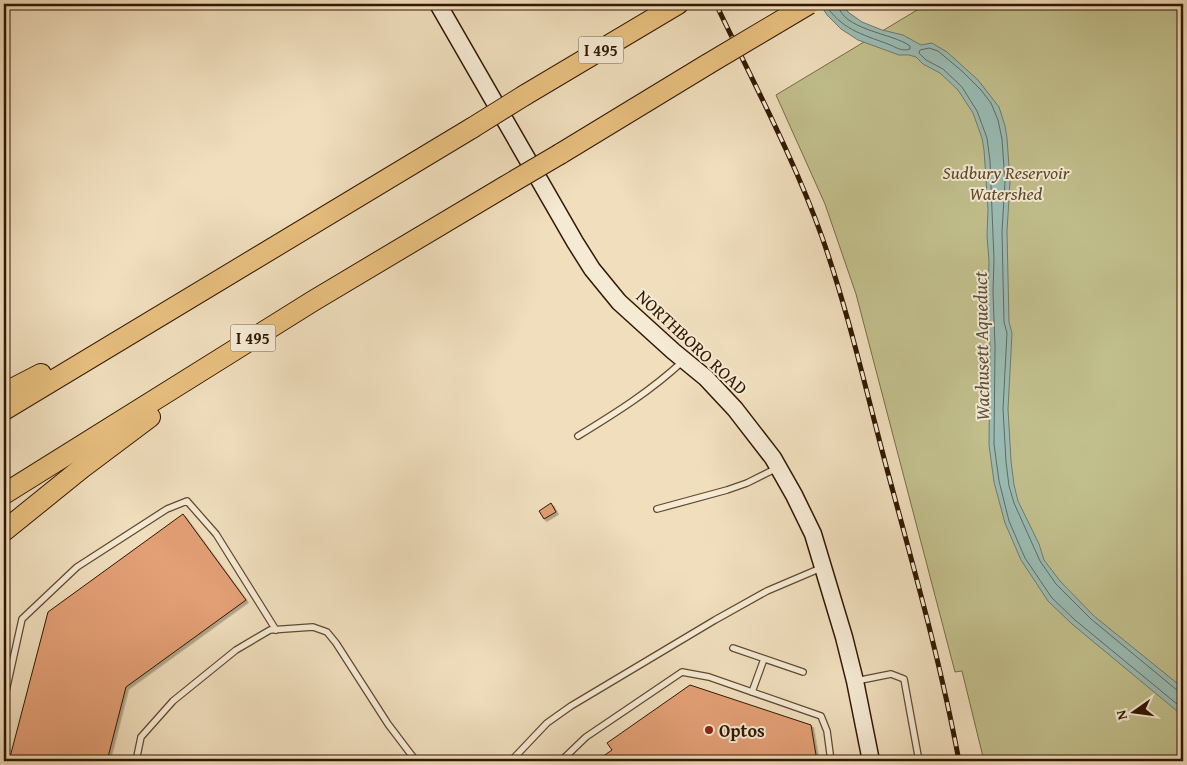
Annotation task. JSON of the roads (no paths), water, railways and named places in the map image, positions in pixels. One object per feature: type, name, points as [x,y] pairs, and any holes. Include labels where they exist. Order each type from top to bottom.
[{"type":"highway","name":"I 495","points":[[4,410],[678,4]]},
{"type":"highway","name":"I 495","points":[[4,494],[313,301],[809,4]]},
{"type":"highway","points":[[4,393],[192,297]]},
{"type":"highway","points":[[4,531],[129,432],[313,301]]},
{"type":"main road","name":"NORTHBORO ROAD","points":[[438,4],[574,242],[592,269],[619,302],[706,378],[761,442],[778,467],[804,514],[823,567],[855,681],[871,761]]},
{"type":"lane","points":[[578,436],[642,395],[684,360]]},
{"type":"lane","points":[[657,509],[747,483],[778,467]]},
{"type":"lane","points":[[4,700],[22,619],[77,567],[167,509],[187,502],[216,534],[276,630]]},
{"type":"lane","points":[[511,761],[547,724],[570,706],[767,591],[823,567]]},
{"type":"lane","points":[[136,761],[140,737],[173,701],[236,650],[270,630],[313,627],[327,632],[336,643],[388,724],[416,761],[418,761]]},
{"type":"lane","points":[[733,648],[803,672]]},
{"type":"lane","points":[[752,692],[764,659]]},
{"type":"lane","points":[[562,761],[586,737],[682,672],[710,676],[821,716],[827,731],[832,761]]},
{"type":"lane","points":[[855,681],[891,674],[904,680],[919,761]]},
{"type":"water","points":[[820,4],[842,4],[848,12],[862,22],[882,30],[903,35],[921,45],[932,43],[947,52],[978,80],[999,107],[1007,138],[1010,182],[1007,231],[1009,322],[1012,333],[1008,409],[1011,461],[1018,501],[1039,544],[1044,560],[1060,581],[1094,616],[1183,688],[1183,716],[1072,624],[1048,601],[1021,560],[1005,523],[994,482],[989,445],[988,209],[984,150],[982,138],[973,113],[958,90],[940,73],[923,64],[916,57],[899,55],[858,40],[841,29],[827,15]]},
{"type":"railway","points":[[716,4],[799,178],[832,266],[926,617],[959,761]]},
{"type":"place","name":"Optos","points":[[709,730]]},
{"type":"park label","name":"Sudbury Reservoir Watershed","points":[[1006,182]]},
{"type":"water label","name":"Wachusett Aqueduct","points":[[981,346]]}]
